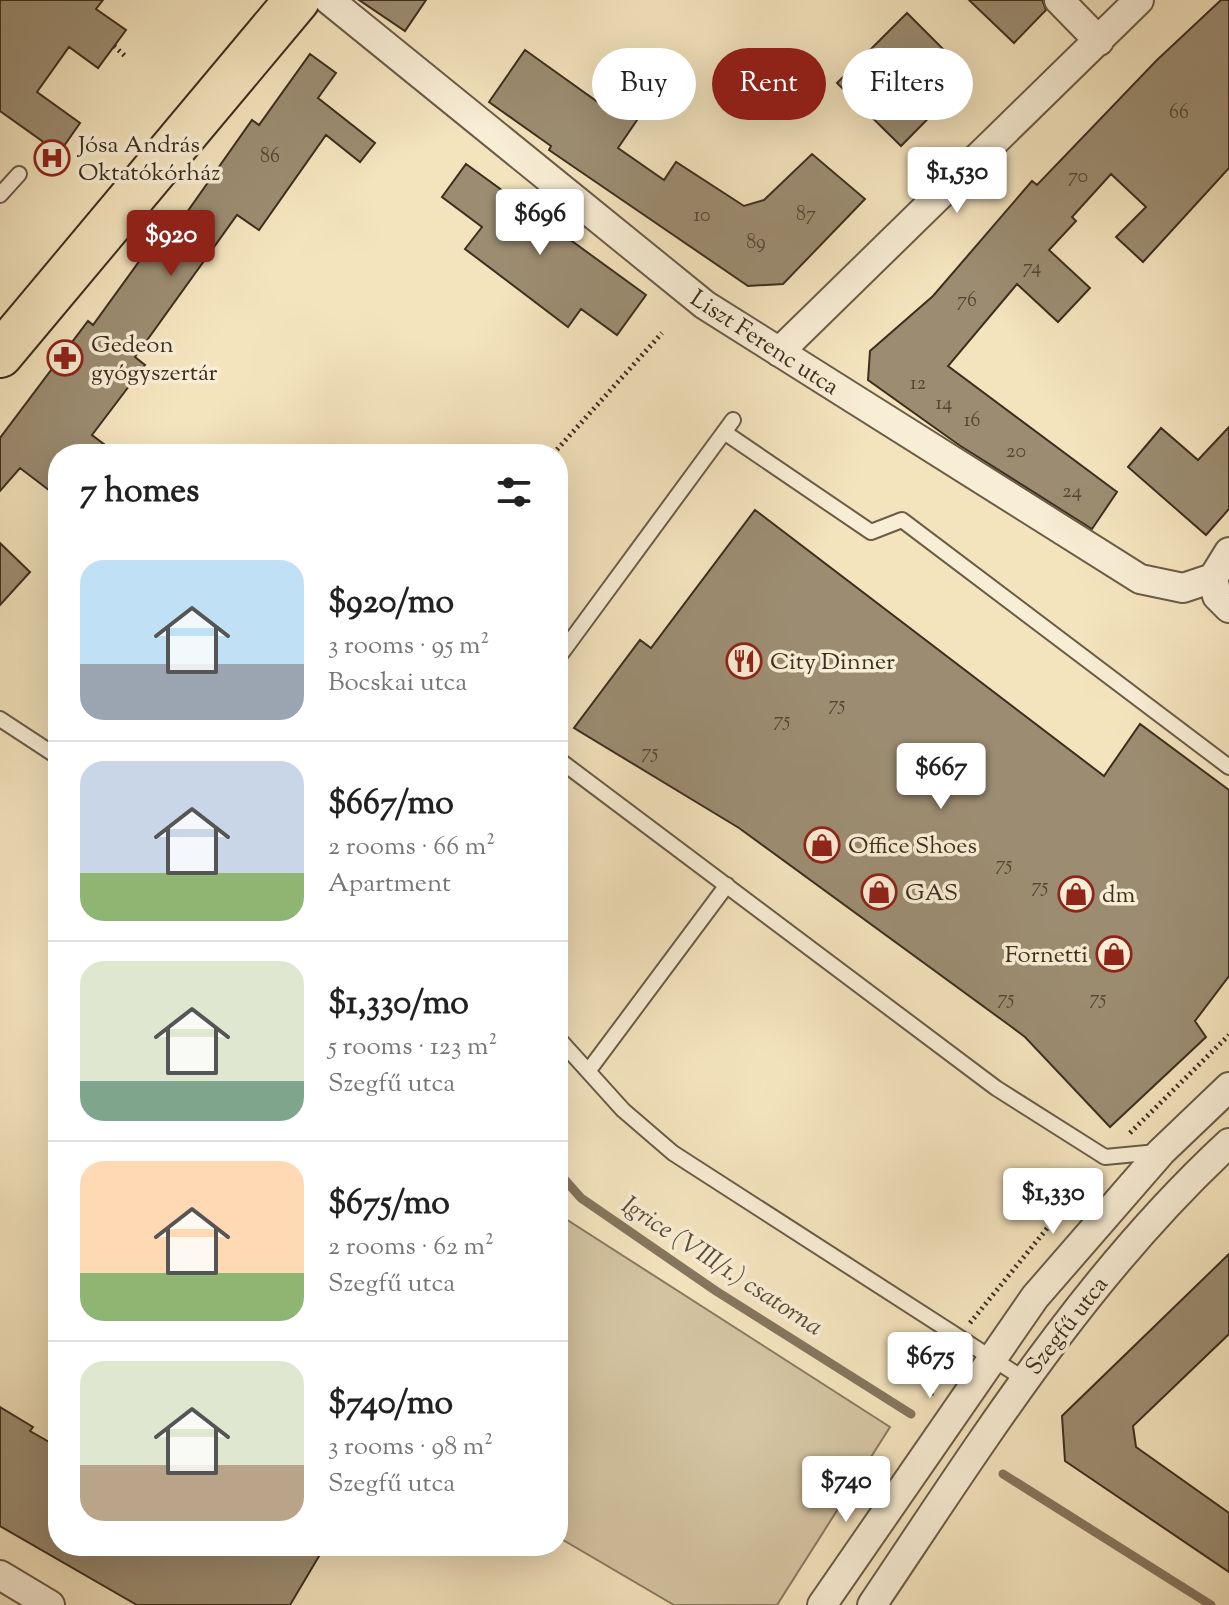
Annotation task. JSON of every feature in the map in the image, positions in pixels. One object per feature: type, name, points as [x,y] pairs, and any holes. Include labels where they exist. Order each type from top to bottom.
[{"type":"main road","points":[[0,355],[297,0]]},
{"type":"street","name":"Liszt Ferenc utca","points":[[329,0],[684,289],[779,352],[1140,579],[1183,588],[1213,578]]},
{"type":"street","points":[[1059,0],[1099,41]]},
{"type":"street","points":[[779,352],[1139,0]]},
{"type":"street","points":[[1229,552],[1213,578],[1217,596],[1229,608]]},
{"type":"street","name":"Szegfű utca","points":[[822,1605],[991,1357],[1053,1275],[1161,1152],[1229,1087]]},
{"type":"street","name":"Szegfű utca","points":[[872,1605],[1024,1379],[1104,1275],[1176,1192],[1229,1143]]},
{"type":"street","points":[[0,1575],[50,1605]]},
{"type":"lane","points":[[0,195],[19,174]]},
{"type":"lane","points":[[568,644],[733,420]]},
{"type":"lane","points":[[724,432],[871,532],[902,520],[1229,767]]},
{"type":"lane","points":[[0,719],[48,750]]},
{"type":"lane","points":[[568,766],[996,1088],[1105,1157],[1161,1152]]},
{"type":"lane","points":[[589,1070],[727,885]]},
{"type":"lane","points":[[568,1048],[623,1110],[673,1153],[1024,1379]]},
{"type":"path","points":[[114,46],[125,56]]},
{"type":"path","points":[[562,444],[662,333]]},
{"type":"shaded area","points":[[568,1220],[890,1427],[777,1605],[674,1605],[568,1543]]},
{"type":"building","points":[[0,0],[103,0],[96,9],[126,30],[98,68],[69,47],[37,92],[80,123],[59,153],[0,111]]},
{"type":"building","points":[[359,0],[426,0],[405,31]]},
{"type":"building","points":[[969,0],[1042,0],[1046,10],[1014,43]]},
{"type":"building","points":[[1221,0],[1229,0],[1229,168],[1143,262],[1116,237],[1146,207],[1111,174],[1072,217],[1076,221],[1049,250],[1090,288],[1058,322],[1017,284],[948,366],[1117,492],[1092,529],[959,445],[868,380],[870,351],[933,296],[1032,181],[1037,185],[1157,60]]},
{"type":"building","points":[[907,13],[942,48],[872,48]]},
{"type":"building","points":[[525,50],[592,98],[592,120],[637,120],[618,148],[664,180],[676,162],[744,206],[764,200],[812,154],[865,199],[783,284],[748,286],[549,150],[551,146],[489,102]]},
{"type":"building","points":[[310,54],[336,73],[318,98],[375,143],[360,162],[326,135],[259,230],[237,215],[135,357],[145,365],[92,435],[104,444],[48,444],[48,489],[20,468],[0,491],[0,438],[88,321],[93,325],[172,216],[180,222],[252,120],[259,125]]},
{"type":"building","points":[[875,120],[927,120],[901,146]]},
{"type":"building","points":[[466,164],[646,295],[617,335],[581,309],[568,327],[465,249],[482,227],[442,197]]},
{"type":"building","points":[[1229,427],[1229,509],[1206,535],[1128,467],[1161,428],[1198,460]]},
{"type":"building","points":[[755,510],[1104,776],[1140,724],[1229,790],[1229,976],[1195,1021],[1206,1037],[1110,1127],[1025,1037],[1009,1025],[739,828],[574,728],[640,640],[651,648]]},
{"type":"building","points":[[0,543],[30,572],[0,605]]},
{"type":"building","points":[[1229,1254],[1229,1334],[1133,1426],[1136,1447],[1229,1513],[1229,1572],[1065,1461],[1062,1416]]},
{"type":"building","points":[[0,1407],[33,1427],[30,1431],[48,1441],[48,1554],[0,1526]]},
{"type":"building","points":[[52,1556],[319,1556],[290,1605],[137,1605]]},
{"type":"waterway","name":"Igrice (VIII/1.) csatorna","points":[[568,1183],[581,1198],[716,1291],[911,1414]]},
{"type":"waterway","name":"Igrice (VIII/1.) csatorna","points":[[1003,1474],[1211,1605]]},
{"type":"place","name":"Jósa András Oktatókórház","points":[[52,158]]},
{"type":"place","name":"Gedeon gyógyszertár","points":[[65,358]]},
{"type":"place","name":"City Dinner","points":[[744,661]]},
{"type":"place","name":"Office Shoes","points":[[822,845]]},
{"type":"place","name":"GAS","points":[[879,892]]},
{"type":"place","name":"dm","points":[[1076,894]]},
{"type":"place","name":"Fornetti","points":[[1114,954]]}]
